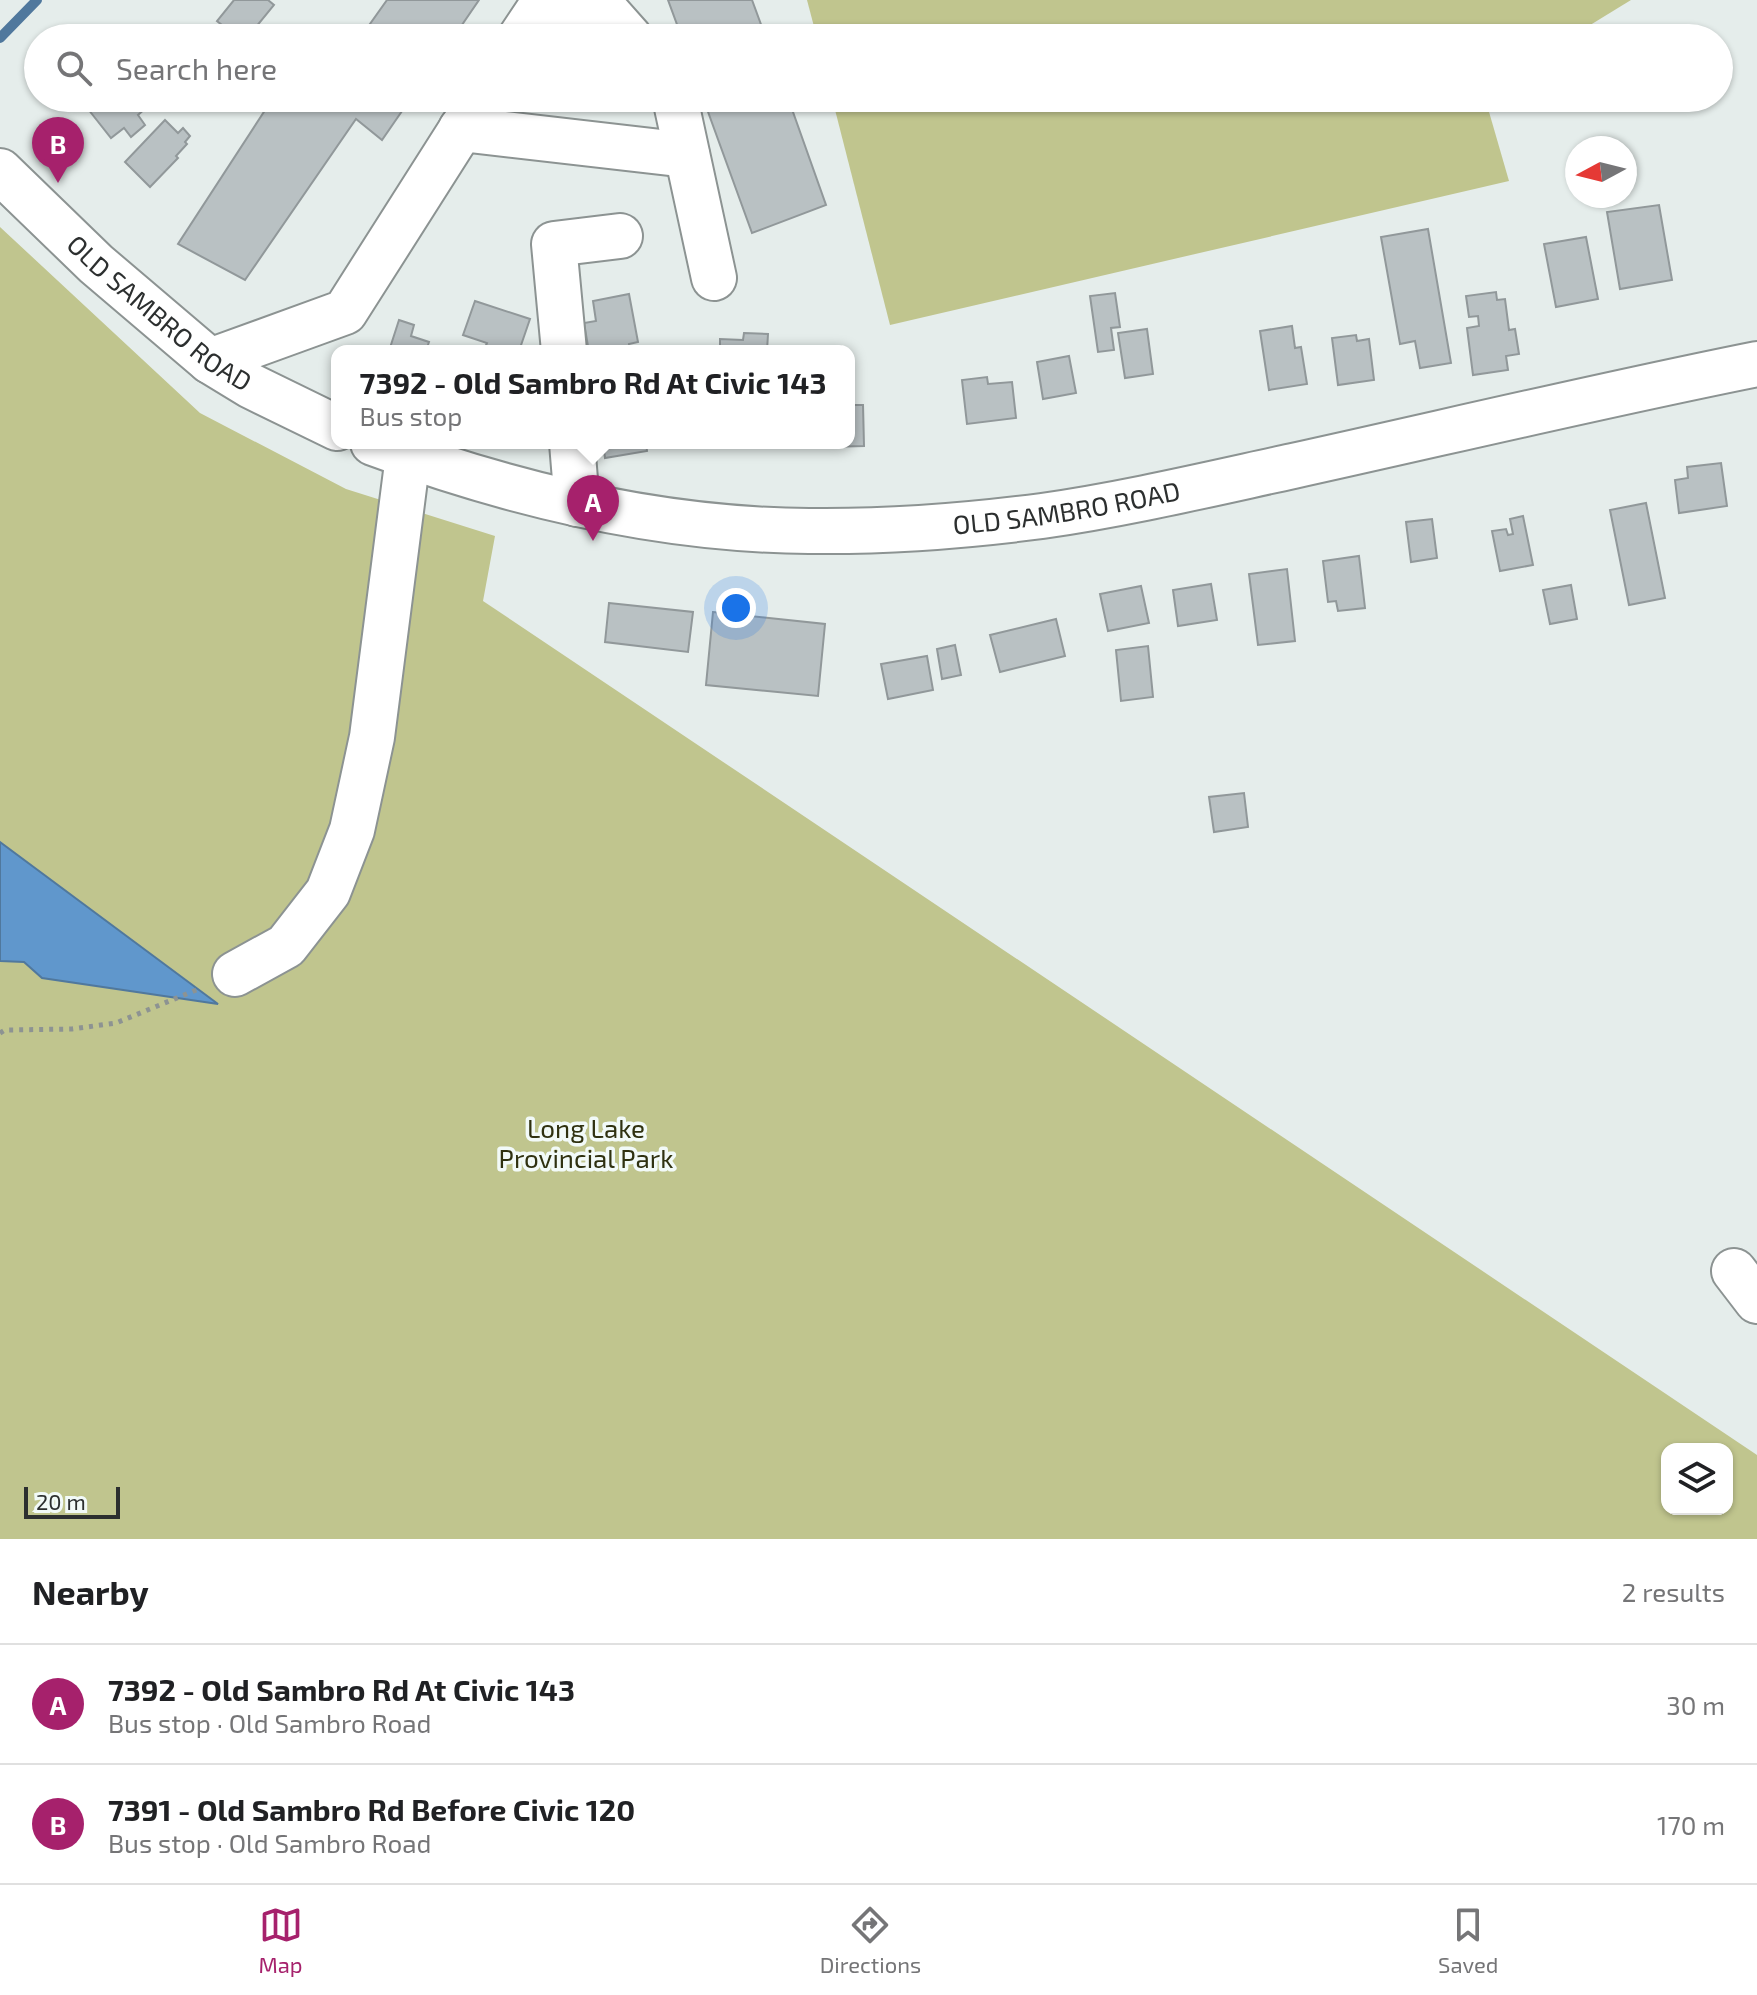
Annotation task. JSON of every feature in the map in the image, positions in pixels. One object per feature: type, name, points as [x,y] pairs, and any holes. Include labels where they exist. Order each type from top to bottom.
[{"type":"main road","points":[[529,24],[538,11],[606,11],[618,24]]},
{"type":"main road","points":[[678,112],[714,278]]},
{"type":"main road","points":[[210,361],[345,312],[471,114],[687,155]]},
{"type":"main road","name":"OLD SAMBRO ROAD","points":[[0,171],[96,264],[210,361],[251,386],[331,425]]},
{"type":"main road","points":[[563,345],[554,244],[620,236]]},
{"type":"main road","name":"OLD SAMBRO ROAD","points":[[391,450],[489,483],[577,504],[679,522],[807,531],[905,529],[1046,515],[1161,494],[1757,364]]},
{"type":"main road","points":[[572,449],[577,504]]},
{"type":"main road","points":[[235,974],[286,946],[328,892],[352,830],[372,737],[389,611],[391,450]]},
{"type":"path","points":[[0,1033],[5,1030],[72,1029],[116,1023],[235,974]]},
{"type":"green space","points":[[807,0],[1631,0],[1592,24],[813,24]]},
{"type":"green space","points":[[836,112],[1489,112],[1509,181],[890,325]]},
{"type":"green space","name":"Long Lake Provincial Park","points":[[0,227],[200,413],[346,489],[495,536],[483,601],[1757,1455],[1757,1539],[0,1539],[0,961],[24,962],[216,1003],[0,842]]},
{"type":"water","points":[[0,842],[218,1004],[42,978],[24,962],[0,961]]},
{"type":"building","points":[[234,0],[268,0],[274,5],[258,24],[221,24],[217,21]]},
{"type":"building","points":[[387,0],[479,0],[463,24],[370,24]]},
{"type":"building","points":[[668,0],[752,0],[761,24],[677,24]]},
{"type":"building","points":[[90,112],[141,112],[138,115],[145,125],[131,137],[124,128],[111,138]]},
{"type":"building","points":[[264,112],[401,112],[382,140],[356,119],[245,280],[178,244]]},
{"type":"building","points":[[708,112],[793,112],[826,205],[752,233]]},
{"type":"building","points":[[165,120],[178,133],[183,128],[190,136],[176,156],[178,158],[150,187],[125,162]]},
{"type":"building","points":[[1659,205],[1672,280],[1620,289],[1607,212]]},
{"type":"building","points":[[1428,229],[1451,363],[1420,368],[1415,341],[1400,344],[1381,237]]},
{"type":"building","points":[[1586,237],[1598,299],[1556,307],[1544,244]]},
{"type":"building","points":[[1496,292],[1497,300],[1505,299],[1509,330],[1515,329],[1519,354],[1506,356],[1508,370],[1473,375],[1467,328],[1479,326],[1478,316],[1469,317],[1466,296]]},
{"type":"building","points":[[1115,293],[1120,327],[1111,328],[1114,350],[1098,352],[1090,296]]},
{"type":"building","points":[[629,294],[638,342],[629,345],[588,345],[584,323],[596,321],[593,301]]},
{"type":"building","points":[[475,301],[530,319],[521,345],[486,345],[463,335]]},
{"type":"building","points":[[399,320],[414,325],[411,336],[429,342],[428,345],[391,345]]},
{"type":"building","points":[[1292,326],[1295,348],[1301,347],[1307,384],[1269,390],[1260,331]]},
{"type":"building","points":[[1147,329],[1153,374],[1125,378],[1118,333]]},
{"type":"building","points":[[744,333],[768,334],[767,345],[720,345],[720,339],[743,340]]},
{"type":"building","points":[[1356,335],[1357,341],[1369,339],[1374,380],[1338,385],[1332,338]]},
{"type":"building","points":[[1069,356],[1076,393],[1043,399],[1037,362]]},
{"type":"building","points":[[987,377],[988,384],[1012,382],[1016,418],[967,424],[962,380]]},
{"type":"building","points":[[855,405],[863,405],[864,446],[855,446]]},
{"type":"building","points":[[604,449],[647,449],[647,451],[605,458]]},
{"type":"building","points":[[1721,463],[1727,506],[1679,513],[1675,480],[1688,478],[1687,467]]},
{"type":"building","points":[[1646,503],[1665,598],[1629,605],[1610,510]]},
{"type":"building","points":[[1523,516],[1533,565],[1500,571],[1492,531],[1506,529],[1508,535],[1513,534],[1510,519]]},
{"type":"building","points":[[1432,519],[1437,558],[1411,562],[1406,522]]},
{"type":"building","points":[[1359,556],[1365,608],[1338,611],[1336,601],[1328,602],[1323,561]]},
{"type":"building","points":[[1287,569],[1295,641],[1258,645],[1249,574]]},
{"type":"building","points":[[1211,584],[1217,620],[1178,626],[1173,590]]},
{"type":"building","points":[[1571,585],[1577,619],[1550,624],[1543,590]]},
{"type":"building","points":[[1141,586],[1149,623],[1108,631],[1100,594]]},
{"type":"building","points":[[609,603],[693,612],[688,652],[605,642]]},
{"type":"building","points":[[713,612],[825,624],[818,696],[706,685]]},
{"type":"building","points":[[1056,619],[1065,656],[1000,672],[990,635]]},
{"type":"building","points":[[955,645],[961,675],[942,679],[937,649]]},
{"type":"building","points":[[1148,646],[1153,697],[1121,701],[1116,650]]},
{"type":"building","points":[[927,656],[933,690],[888,699],[881,664]]},
{"type":"building","points":[[1244,793],[1248,827],[1214,832],[1209,797]]},
{"type":"waterway","points":[[0,38],[37,0]]},
{"type":"place","name":"7391 - Old Sambro Rd Before Civic 120","points":[[58,183]]},
{"type":"place","name":"7392 - Old Sambro Rd At Civic 143","points":[[593,541]]}]
